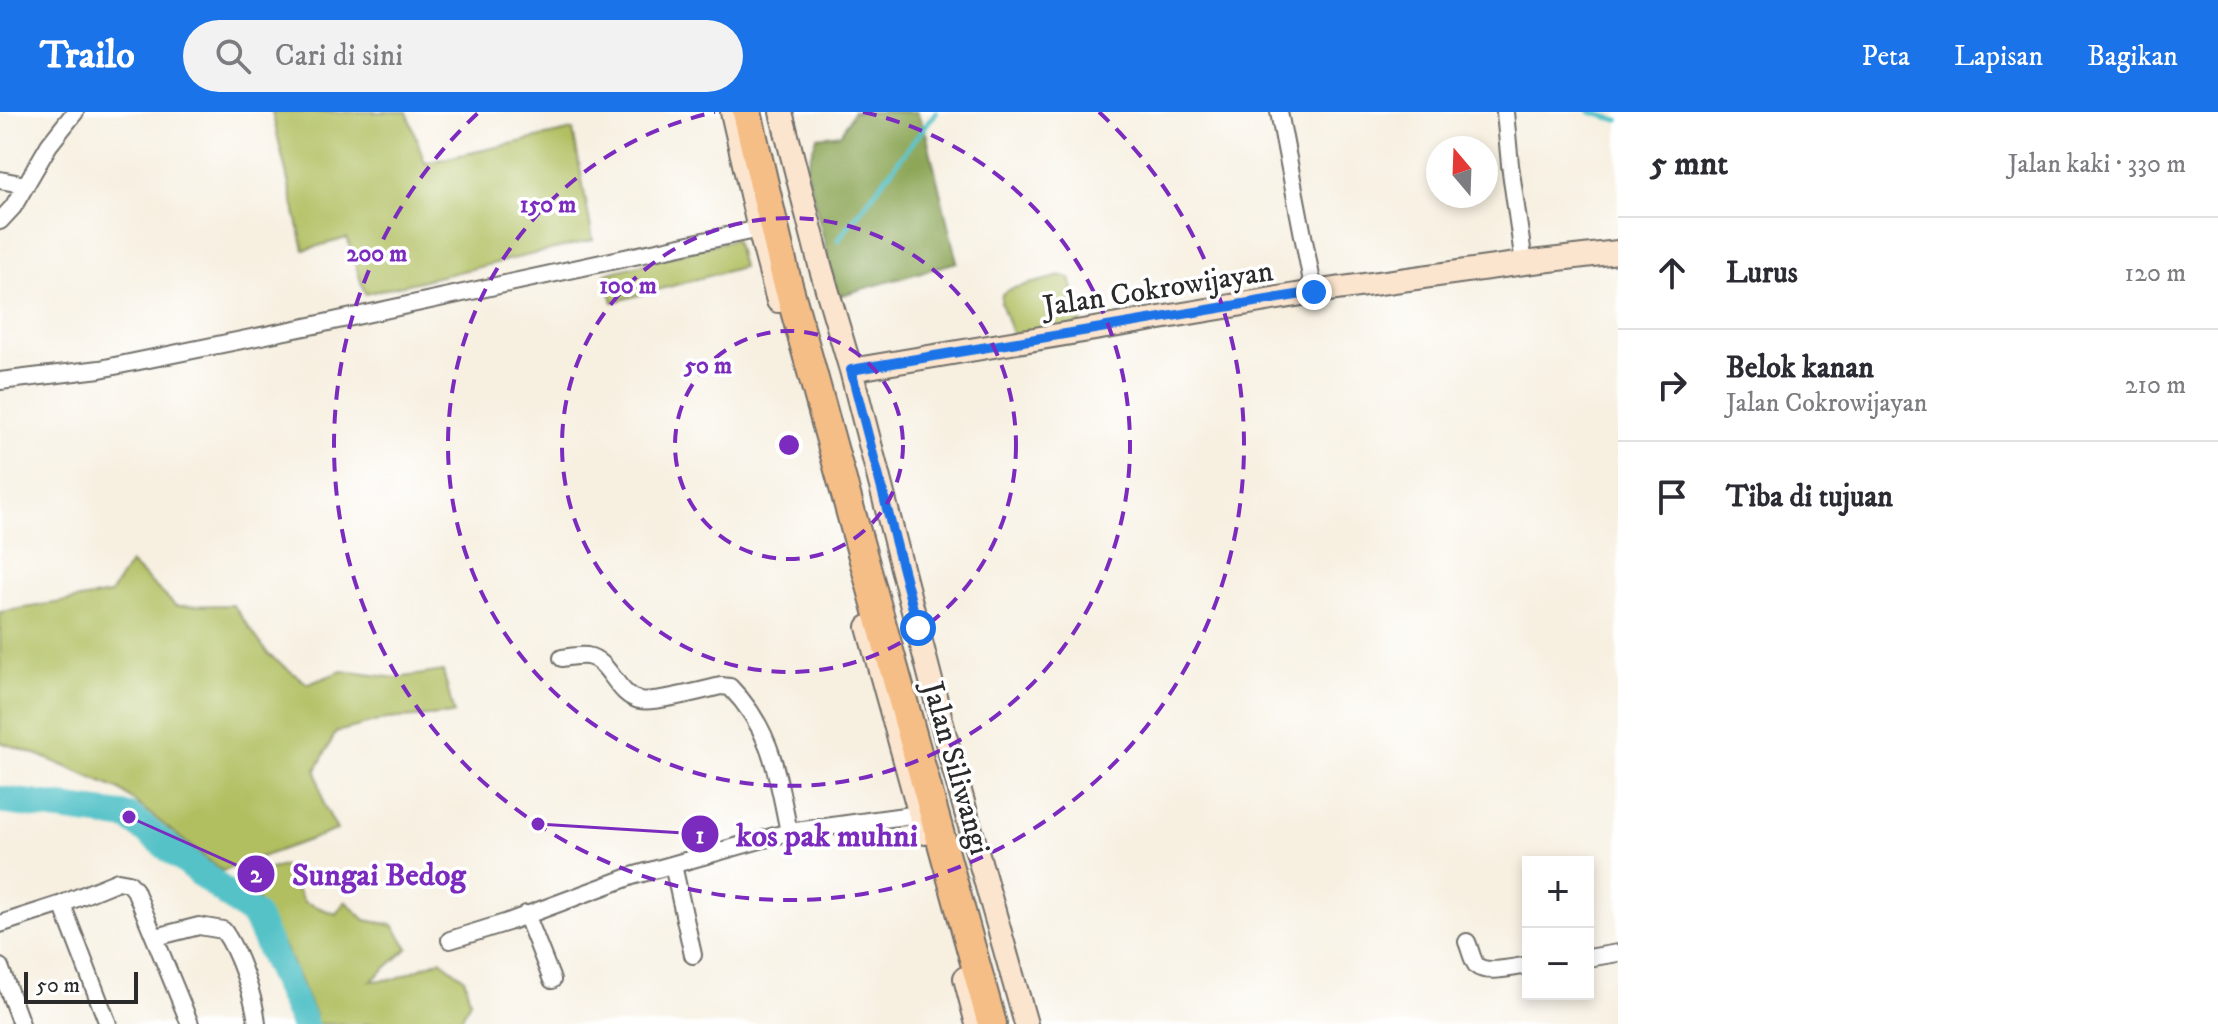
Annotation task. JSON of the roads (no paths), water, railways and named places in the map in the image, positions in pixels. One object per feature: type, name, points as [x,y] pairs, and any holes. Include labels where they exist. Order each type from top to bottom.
[{"type":"highway","name":"Jalan Siliwangi","points":[[747,112],[785,274],[992,1024]]},
{"type":"highway","name":"Jalan Siliwangi","points":[[764,112],[964,918],[1009,1024]]},
{"type":"street","points":[[0,221],[13,207],[49,145],[75,112]]},
{"type":"street","points":[[732,112],[759,229],[919,814],[964,918],[977,1024]]},
{"type":"street","points":[[781,112],[954,770],[1026,1024]]},
{"type":"street","points":[[1279,112],[1314,292]]},
{"type":"street","points":[[1505,112],[1524,263]]},
{"type":"street","points":[[0,180],[26,185]]},
{"type":"street","points":[[0,381],[100,369],[759,229]]},
{"type":"street","name":"Jalan Cokrowijayan","points":[[851,370],[1314,292],[1618,252]]},
{"type":"street","points":[[562,658],[587,656],[596,660],[626,694],[639,700],[730,687],[766,736],[789,832]]},
{"type":"street","points":[[450,940],[621,880],[789,832],[919,814]]},
{"type":"street","points":[[673,865],[693,955]]},
{"type":"street","points":[[0,924],[62,904],[118,881],[129,883],[156,937],[190,1024]]},
{"type":"street","points":[[62,904],[108,1024]]},
{"type":"street","points":[[526,914],[552,980]]},
{"type":"street","points":[[156,937],[199,926],[223,930],[240,964],[257,1024]]},
{"type":"street","points":[[1467,942],[1475,965],[1481,968],[1489,970],[1522,966]]},
{"type":"street","points":[[1594,957],[1618,953]]},
{"type":"street","points":[[0,967],[21,1024]]},
{"type":"waterway","points":[[838,240],[936,112]]},
{"type":"waterway","points":[[1590,112],[1618,120]]},
{"type":"waterway","points":[[0,800],[129,817],[255,916],[304,1024]]},
{"type":"place","name":"Sungai Bedog","points":[[129,817]]},
{"type":"place","name":"kos pak muhni","points":[[538,824]]}]
